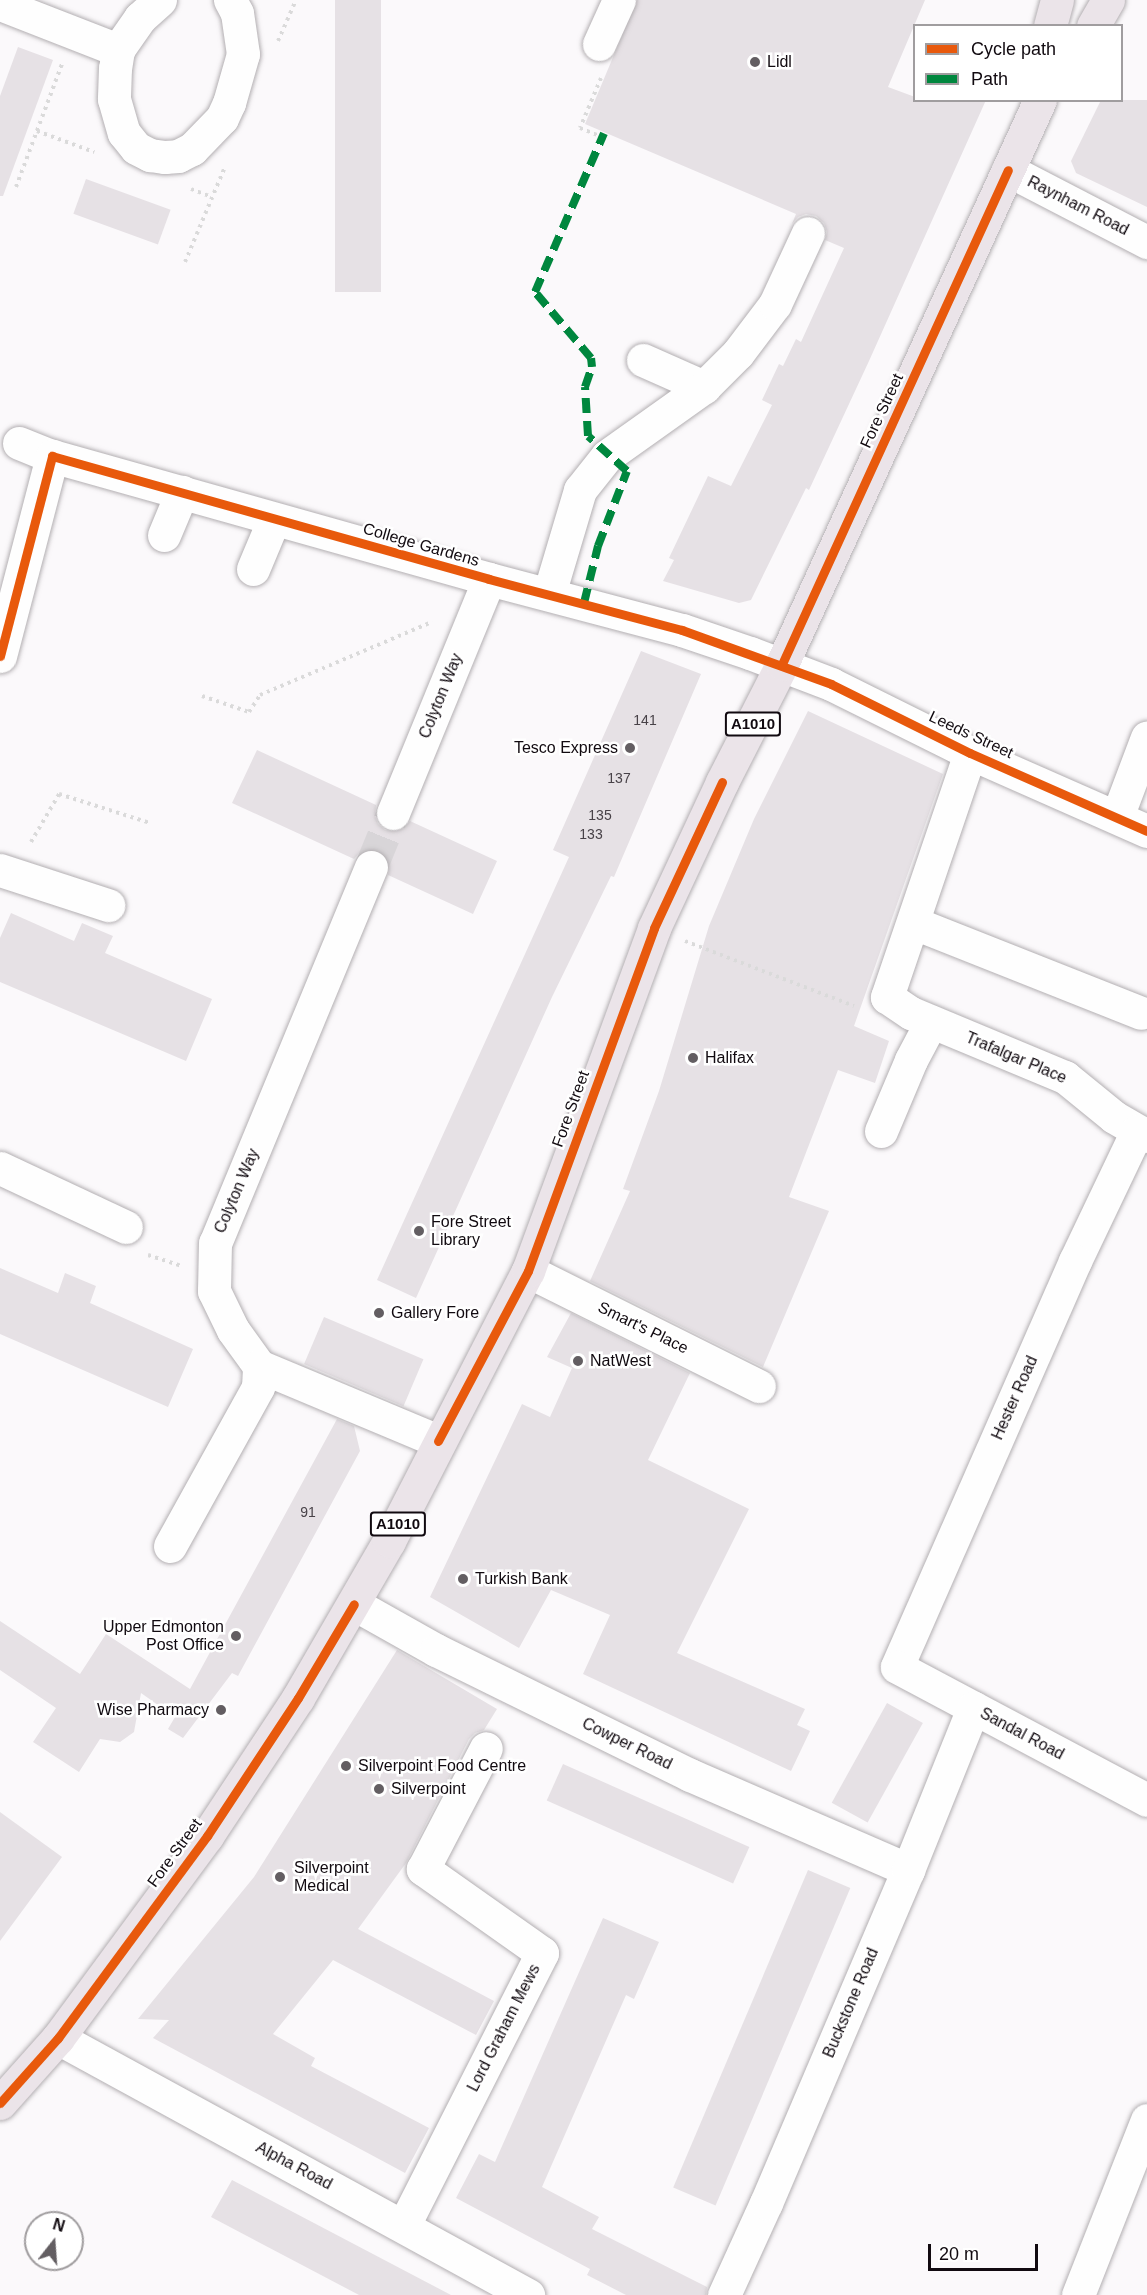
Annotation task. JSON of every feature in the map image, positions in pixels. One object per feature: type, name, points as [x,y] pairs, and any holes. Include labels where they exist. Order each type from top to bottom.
[{"type":"main road","points":[[1051,24],[1057,0]]},
{"type":"main road","points":[[1094,24],[1108,0]]},
{"type":"main road","name":"Fore Street","points":[[0,2103],[58,2038],[207,1836],[298,1698],[389,1541],[438,1441],[528,1271],[654,928],[722,782],[782,664],[1039,102]]},
{"type":"street","points":[[105,45],[134,25],[160,0]]},
{"type":"street","points":[[0,4],[105,45],[115,68],[114,99],[124,133],[136,148],[150,155],[178,156],[192,149],[222,118],[237,81],[243,54],[237,13],[230,0]]},
{"type":"street","points":[[599,44],[619,0]]},
{"type":"street","name":"Raynham Road","points":[[1008,170],[1147,242]]},
{"type":"street","points":[[549,594],[580,490],[608,456],[704,387],[723,370],[760,327],[786,281],[808,233]]},
{"type":"street","points":[[643,360],[704,387]]},
{"type":"street","name":"College Gardens","points":[[19,443],[52,456],[274,519],[682,630],[782,664]]},
{"type":"street","points":[[0,656],[52,456]]},
{"type":"street","points":[[164,535],[182,492]]},
{"type":"street","points":[[253,569],[274,519]]},
{"type":"street","name":"Colyton Way","points":[[393,813],[489,579]]},
{"type":"street","name":"Leeds Street","points":[[782,664],[831,684],[970,753],[1147,831]]},
{"type":"street","points":[[1117,818],[1147,737]]},
{"type":"street","points":[[875,1003],[914,923],[918,902],[970,753]]},
{"type":"street","name":"Colyton Way","points":[[259,1366],[233,1330],[214,1291],[215,1243],[371,867]]},
{"type":"street","points":[[7,872],[108,905]]},
{"type":"street","points":[[914,923],[1141,1013]]},
{"type":"street","name":"Trafalgar Place","points":[[875,1003],[911,1013],[1065,1077],[1114,1117],[1142,1133]]},
{"type":"street","points":[[881,1131],[931,1022]]},
{"type":"street","name":"Hester Road","points":[[897,1667],[1076,1261],[1142,1133]]},
{"type":"street","points":[[0,1168],[126,1227]]},
{"type":"street","name":"Smart's Place","points":[[528,1271],[759,1386]]},
{"type":"street","points":[[170,1546],[258,1387],[259,1366],[438,1441]]},
{"type":"street","name":"Cowper Road","points":[[354,1604],[436,1650],[690,1775],[908,1870]]},
{"type":"street","name":"Sandal Road","points":[[897,1667],[1147,1800]]},
{"type":"street","name":"Buckstone Road","points":[[724,2295],[908,1870],[973,1708]]},
{"type":"street","name":"Lord Graham Mews","points":[[404,2225],[542,1953],[423,1869],[486,1748]]},
{"type":"street","name":"Alpha Road","points":[[58,2038],[404,2225],[528,2295]]},
{"type":"street","points":[[1078,2295],[1147,2120]]},
{"type":"path","points":[[16,187],[66,55],[105,45]]},
{"type":"path","points":[[202,696],[249,712],[260,695],[439,619]]},
{"type":"path","points":[[7,872],[59,794],[150,823]]},
{"type":"path","points":[[686,941],[875,1003]]},
{"type":"path","points":[[126,1227],[124,1248],[180,1265],[186,1275]]},
{"type":"building","points":[[335,0],[381,0],[381,292],[335,292]]},
{"type":"building","points":[[637,0],[925,0],[888,87],[913,96],[913,102],[985,102],[809,490],[806,488],[751,600],[739,603],[663,581],[674,560],[669,558],[708,476],[731,486],[772,405],[762,400],[779,364],[783,366],[796,339],[801,342],[844,248],[825,240],[827,232],[824,223],[816,216],[806,214],[798,217],[792,224],[796,214],[585,124]]},
{"type":"building","points":[[18,47],[53,60],[3,196],[0,196],[0,96]]},
{"type":"building","points":[[1147,100],[1147,207],[1076,173],[1071,161],[1100,102]]},
{"type":"building","points":[[86,179],[171,210],[158,245],[73,214]]},
{"type":"building","points":[[641,651],[701,674],[614,877],[611,876],[552,997],[416,1298],[377,1280],[569,857],[553,850]]},
{"type":"building","points":[[808,711],[943,774],[854,1026],[889,1041],[875,1083],[838,1070],[807,1150],[789,1197],[829,1211],[763,1367],[590,1281],[630,1191],[623,1189],[659,1091],[709,926],[754,819]]},
{"type":"building","points":[[257,750],[376,805],[375,816],[378,824],[385,830],[396,831],[404,828],[410,821],[497,861],[473,914],[388,875],[389,864],[385,855],[379,850],[368,849],[360,852],[354,859],[232,803]]},
{"type":"building","points":[[11,913],[74,941],[82,923],[113,936],[105,953],[212,999],[186,1061],[0,982],[0,938]]},
{"type":"building","points":[[0,1268],[58,1293],[65,1273],[96,1286],[90,1303],[193,1349],[168,1407],[0,1334]]},
{"type":"building","points":[[571,1313],[690,1373],[648,1460],[749,1509],[677,1653],[805,1709],[797,1725],[810,1731],[791,1771],[583,1674],[610,1615],[551,1590],[519,1648],[430,1597],[522,1404],[550,1417],[572,1368],[547,1357]]},
{"type":"building","points":[[324,1317],[423,1359],[403,1406],[304,1364]]},
{"type":"building","points":[[337,1419],[354,1426],[360,1451],[238,1676],[232,1673],[183,1738],[168,1729],[175,1717],[141,1693],[134,1732],[120,1742],[100,1739],[79,1772],[33,1742],[56,1708],[0,1670],[0,1621],[80,1674],[106,1634],[190,1689]]},
{"type":"building","name":"Silverpoint","points":[[397,1650],[497,1709],[484,1730],[475,1733],[469,1739],[406,1863],[358,1929],[494,2001],[476,2035],[333,1960],[273,2034],[315,2058],[311,2066],[429,2128],[405,2173],[153,2038],[169,2020],[138,2019],[254,1877]]},
{"type":"building","points":[[887,1703],[923,1723],[868,1823],[832,1803]]},
{"type":"building","points":[[563,1764],[749,1847],[733,1884],[547,1801]]},
{"type":"building","points":[[0,1812],[62,1857],[0,1941]]},
{"type":"building","points":[[808,1870],[850,1888],[716,2206],[673,2188]]},
{"type":"building","points":[[603,1918],[659,1942],[634,1999],[626,1995],[542,2187],[599,2217],[592,2229],[707,2287],[706,2295],[626,2295],[587,2275],[590,2269],[456,2198],[479,2154],[495,2162]]},
{"type":"building","points":[[232,2180],[451,2295],[359,2295],[211,2217]]},
{"type":"tunnel","points":[[371,867],[393,813]]},
{"type":"marked path","points":[[584,603],[598,546],[627,471],[588,436],[585,387],[592,367],[591,358],[535,292],[604,133]]},
{"type":"cycle path","points":[[782,664],[1008,170]]},
{"type":"cycle path","points":[[0,656],[52,456],[489,579],[682,630],[831,684],[970,753],[1147,831]]},
{"type":"cycle path","points":[[438,1441],[528,1271],[654,928],[722,782]]},
{"type":"cycle path","points":[[0,2103],[58,2038],[207,1836],[298,1698],[354,1604]]},
{"type":"place","name":"Lidl","points":[[755,62]]},
{"type":"place","name":"Tesco Express","points":[[630,748]]},
{"type":"place","name":"Halifax","points":[[693,1058]]},
{"type":"place","name":"Fore Street Library","points":[[419,1231]]},
{"type":"place","name":"Gallery Fore","points":[[379,1313]]},
{"type":"place","name":"NatWest","points":[[578,1361]]},
{"type":"place","name":"Turkish Bank","points":[[463,1579]]},
{"type":"place","name":"Upper Edmonton Post Office","points":[[236,1636]]},
{"type":"place","name":"Wise Pharmacy","points":[[221,1710]]},
{"type":"place","name":"Silverpoint Food Centre","points":[[346,1766]]},
{"type":"place","name":"Silverpoint","points":[[379,1789]]},
{"type":"place","name":"Silverpoint Medical","points":[[280,1877]]}]
